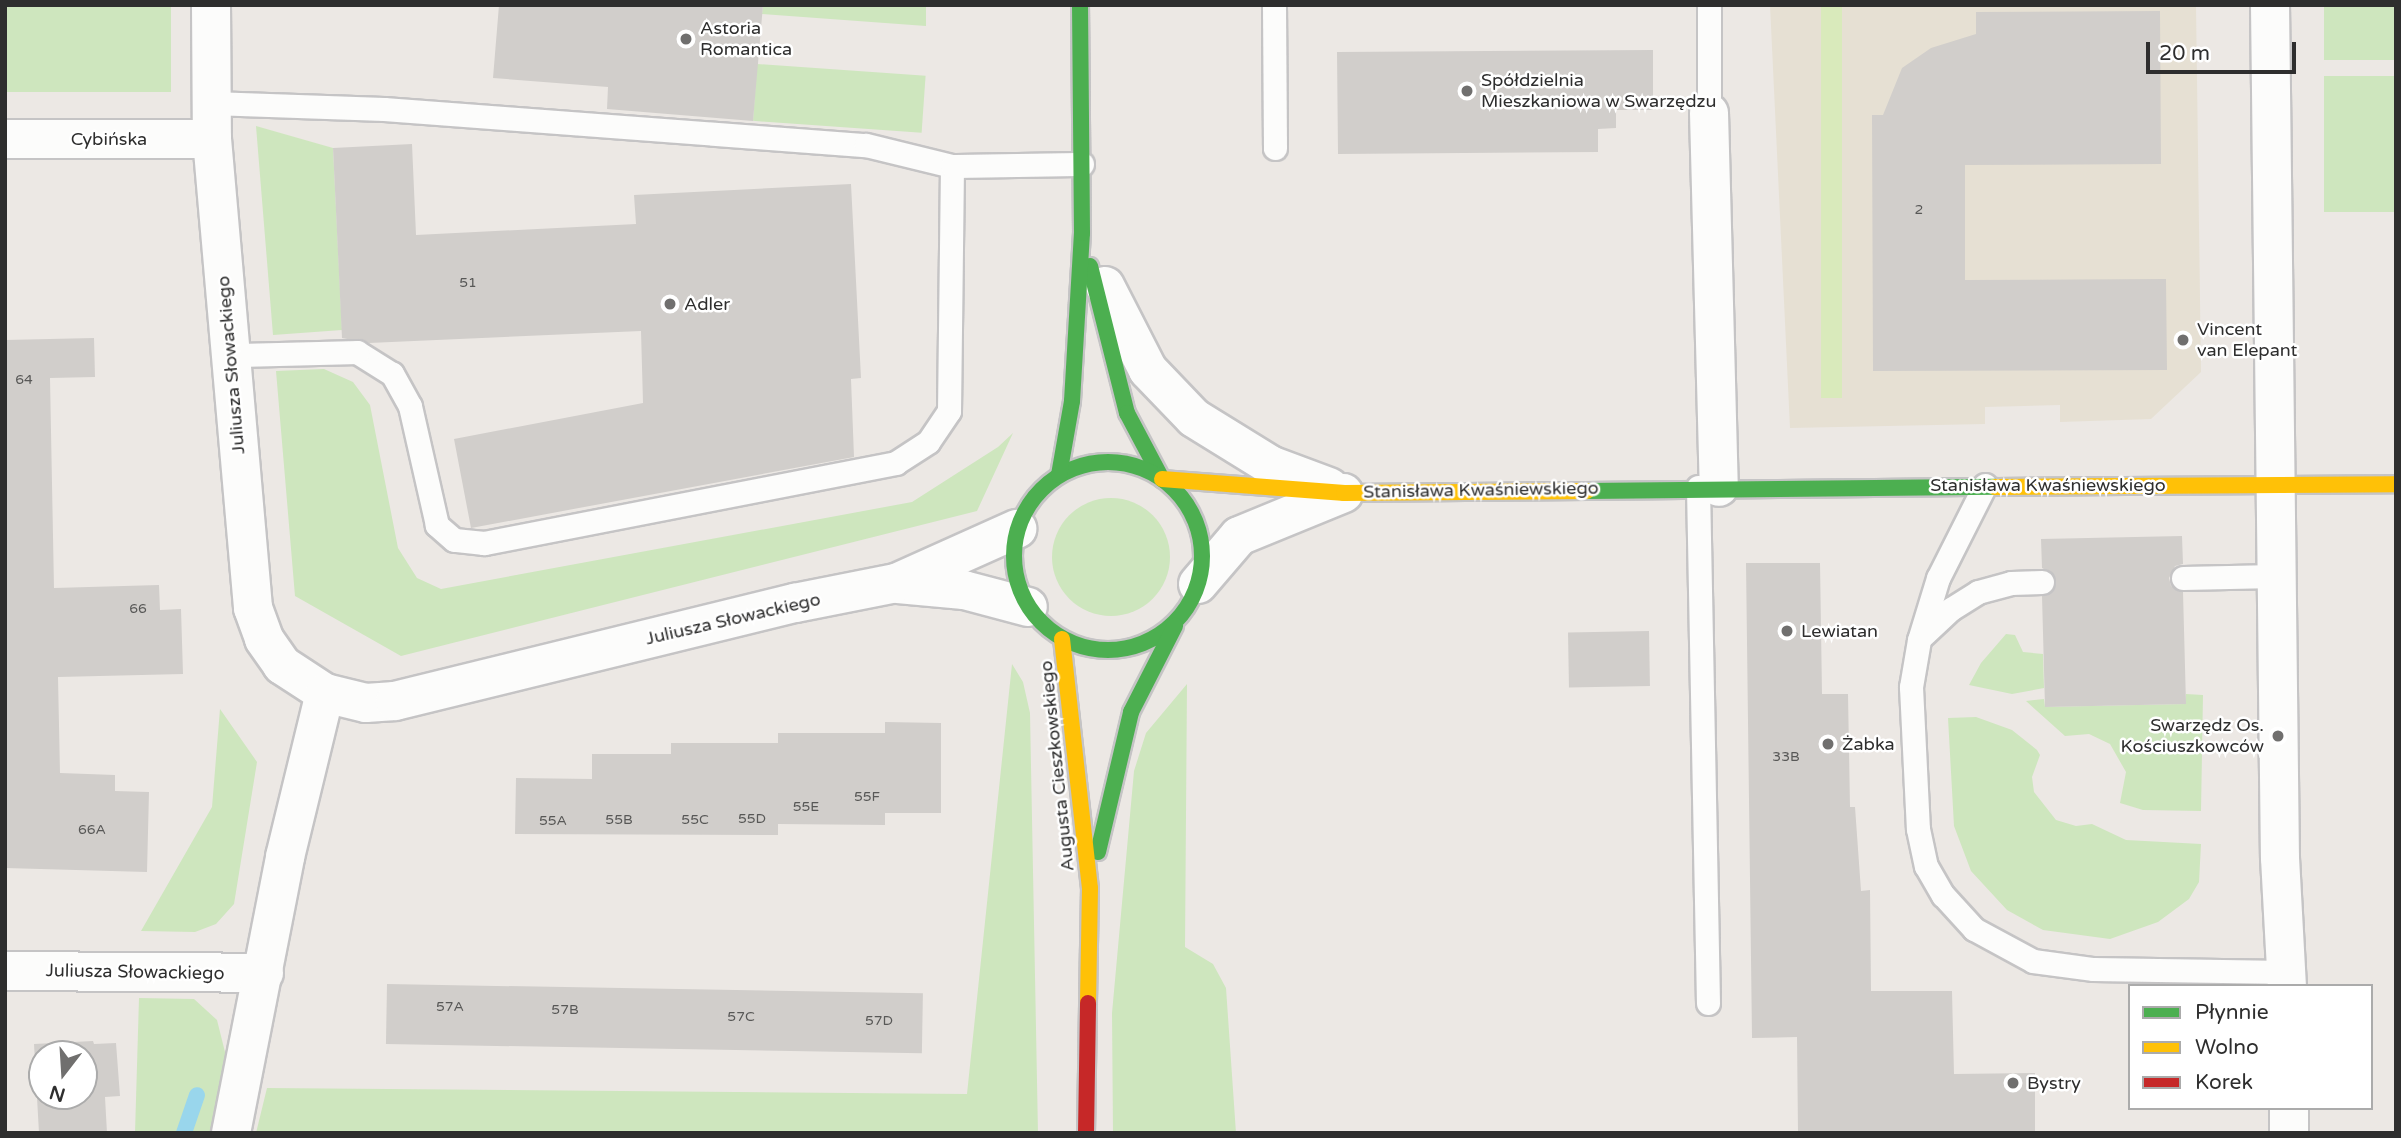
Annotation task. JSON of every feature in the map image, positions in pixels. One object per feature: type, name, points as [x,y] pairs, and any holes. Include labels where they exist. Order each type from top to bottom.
[{"type":"street","name":"Juliusza Słowackiego","points":[[211,5],[212,121],[230,355],[255,616],[264,639],[282,665],[325,693],[366,703],[395,701],[783,606],[896,583],[1017,529]]},
{"type":"street","points":[[1059,475],[1072,401],[1082,233],[1080,5]]},
{"type":"street","points":[[2270,5],[2275,576],[2280,858],[2287,979]]},
{"type":"street","points":[[1709,113],[1709,487]]},
{"type":"street","name":"Cybińska","points":[[5,139],[212,121]]},
{"type":"street","points":[[1082,233],[1127,413],[1162,479],[1189,508],[1200,532],[1203,558],[1198,584],[1178,620],[1152,640],[1123,650],[1091,649],[1062,639],[1028,607],[1014,569],[1017,529],[1033,498],[1059,475],[1111,462],[1162,479]]},
{"type":"street","points":[[1082,233],[1131,341],[1172,398],[1243,451],[1344,493]]},
{"type":"street","name":"Stanisława Kwaśniewskiego","points":[[1162,479],[1230,488],[1344,493],[1709,487],[2396,484]]},
{"type":"street","name":"Stanisława Kwaśniewskiego","points":[[1198,584],[1239,536],[1344,493]]},
{"type":"street","name":"Juliusza Słowackiego","points":[[896,583],[964,590],[1028,607]]},
{"type":"street","name":"Augusta Cieszkowskiego","points":[[1090,888],[1131,712],[1178,620]]},
{"type":"street","name":"Augusta Cieszkowskiego","points":[[1062,639],[1073,709],[1090,888],[1086,1133]]},
{"type":"street","points":[[231,1133],[285,857],[325,693]]},
{"type":"street","name":"Juliusza Słowackiego","points":[[5,971],[264,973]]},
{"type":"street","points":[[2289,1110],[2289,1133]]},
{"type":"lane","points":[[1274,5],[1275,148]]},
{"type":"lane","points":[[1709,5],[1709,113]]},
{"type":"lane","points":[[212,121],[384,109],[866,145],[951,166],[1082,164]]},
{"type":"lane","points":[[230,355],[357,352],[392,374],[410,406],[437,525],[454,540],[484,543],[896,463],[928,442],[949,411],[951,166]]},
{"type":"lane","points":[[1985,485],[1938,578],[1919,640],[1911,700],[1918,829],[1931,876],[1958,914],[2012,953],[2052,964],[2287,979]]},
{"type":"lane","points":[[1708,1003],[1709,487]]},
{"type":"lane","points":[[2183,579],[2275,576]]},
{"type":"lane","points":[[1919,640],[1943,615],[1978,592],[2011,583],[2042,582]]},
{"type":"shaded area","points":[[1770,5],[2196,5],[2201,372],[2151,419],[2060,422],[2060,405],[1985,407],[1985,424],[1790,428]]},
{"type":"green space","points":[[5,5],[171,5],[171,92],[5,92]]},
{"type":"green space","points":[[763,5],[926,5],[926,26],[762,14]]},
{"type":"green space","points":[[1821,5],[1842,5],[1842,398],[1821,398]]},
{"type":"green space","points":[[2324,5],[2396,5],[2396,60],[2324,60]]},
{"type":"green space","points":[[757,64],[926,76],[922,133],[753,121]]},
{"type":"green space","points":[[2324,76],[2396,76],[2396,212],[2324,212]]},
{"type":"green space","points":[[256,126],[333,148],[342,330],[273,335]]},
{"type":"green space","points":[[324,369],[353,382],[370,405],[398,548],[417,578],[441,589],[912,502],[998,447],[1013,433],[977,511],[401,656],[295,596],[276,371]]},
{"type":"green space","points":[[1111,498],[1134,502],[1153,515],[1166,534],[1170,557],[1166,580],[1153,599],[1134,612],[1111,616],[1088,612],[1069,599],[1056,580],[1052,557],[1056,534],[1069,515],[1088,502]]},
{"type":"green space","points":[[2006,634],[2015,635],[2023,652],[2043,654],[2044,688],[2012,694],[1969,685],[1981,663]]},
{"type":"green space","points":[[1012,664],[1023,682],[1030,713],[1038,1133],[256,1133],[267,1088],[967,1094]]},
{"type":"green space","points":[[1187,684],[1185,947],[1213,964],[1226,988],[1236,1133],[1113,1133],[1112,1013],[1134,771],[1146,733]]},
{"type":"green space","points":[[2186,694],[2203,695],[2201,811],[2143,810],[2120,803],[2126,772],[2110,744],[2089,734],[2065,736],[2026,701],[2044,699],[2045,707],[2185,704]]},
{"type":"green space","points":[[220,709],[257,762],[234,904],[216,924],[195,932],[141,931],[212,807]]},
{"type":"green space","points":[[1976,717],[2012,730],[2037,750],[2040,755],[2032,777],[2034,792],[2056,820],[2076,826],[2092,824],[2126,840],[2201,844],[2199,882],[2189,899],[2158,922],[2110,939],[2043,930],[2007,910],[1971,871],[1954,826],[1948,718]]},
{"type":"green space","points":[[139,998],[194,999],[217,1020],[225,1052],[225,1090],[211,1133],[135,1133]]},
{"type":"building","name":"Astoria Romantica","points":[[499,5],[763,5],[753,121],[607,109],[608,87],[493,78]]},
{"type":"building","points":[[2160,11],[2161,164],[1965,165],[1965,280],[2166,279],[2167,370],[1873,371],[1872,115],[1883,115],[1902,68],[1931,48],[1976,34],[1976,12]]},
{"type":"building","name":"Spółdzielnia Mieszkaniowa w Swarzędzu","points":[[1653,50],[1653,110],[1616,110],[1616,128],[1598,129],[1598,152],[1338,154],[1337,52]]},
{"type":"building","points":[[412,144],[416,235],[636,224],[634,195],[851,184],[861,378],[851,379],[854,457],[471,528],[454,439],[643,403],[641,331],[369,343],[342,338],[333,148]]},
{"type":"building","points":[[94,338],[95,377],[50,378],[54,588],[159,585],[160,610],[181,609],[183,674],[58,677],[60,773],[115,775],[115,791],[149,792],[147,872],[5,868],[5,340]]},
{"type":"building","points":[[2182,536],[2183,564],[2175,566],[2169,578],[2171,586],[2183,592],[2186,704],[2045,707],[2042,596],[2050,593],[2056,582],[2053,574],[2042,568],[2041,539]]},
{"type":"building","points":[[1746,563],[1820,563],[1822,694],[1848,694],[1850,807],[1855,807],[1861,891],[1870,890],[1871,991],[1952,991],[1954,1074],[2035,1073],[2035,1133],[1798,1133],[1797,1037],[1752,1038]]},
{"type":"building","points":[[1649,631],[1650,686],[1569,687],[1568,632]]},
{"type":"building","points":[[885,722],[941,723],[941,813],[885,813],[885,825],[778,824],[778,835],[515,834],[516,778],[592,779],[592,754],[671,754],[671,743],[778,743],[778,733],[885,733]]},
{"type":"building","points":[[387,984],[923,993],[922,1053],[386,1044]]},
{"type":"building","points":[[116,1043],[120,1096],[105,1097],[107,1133],[39,1133],[38,1110],[98,1110],[98,1044]]},
{"type":"waterway","points":[[184,1133],[197,1095]]},
{"type":"traffic: fast","points":[[1059,475],[1072,401],[1082,233],[1080,5]]},
{"type":"traffic: fast","points":[[1090,266],[1127,413],[1162,479]]},
{"type":"traffic: fast","points":[[1108,462],[1126,463],[1144,469],[1175,489],[1195,520],[1201,538],[1202,556],[1201,574],[1195,592],[1175,623],[1144,643],[1126,649],[1108,650],[1090,649],[1072,643],[1041,623],[1021,592],[1015,574],[1014,556],[1015,538],[1021,520],[1041,489],[1072,469],[1090,463],[1108,462]]},
{"type":"traffic: fast","points":[[1587,491],[1995,487]]},
{"type":"traffic: fast","points":[[1098,852],[1131,712],[1175,626]]},
{"type":"traffic: slow","points":[[1162,479],[1344,493],[1587,491]]},
{"type":"traffic: slow","points":[[1995,487],[2396,484]]},
{"type":"traffic: slow","points":[[1062,639],[1090,888],[1088,1003]]},
{"type":"traffic: jam","points":[[1086,1133],[1088,1003]]},
{"type":"place","name":"Astoria Romantica","points":[[686,39]]},
{"type":"place","name":"Spółdzielnia Mieszkaniowa w Swarzędzu","points":[[1467,91]]},
{"type":"place","name":"Adler","points":[[670,304]]},
{"type":"place","name":"Vincent van Elepant","points":[[2183,340]]},
{"type":"place","name":"Lewiatan","points":[[1787,631]]},
{"type":"place","name":"Swarzędz Os. Kościuszkowców","points":[[2278,736]]},
{"type":"place","name":"Żabka","points":[[1828,744]]},
{"type":"place","name":"Bystry","points":[[2013,1083]]}]
